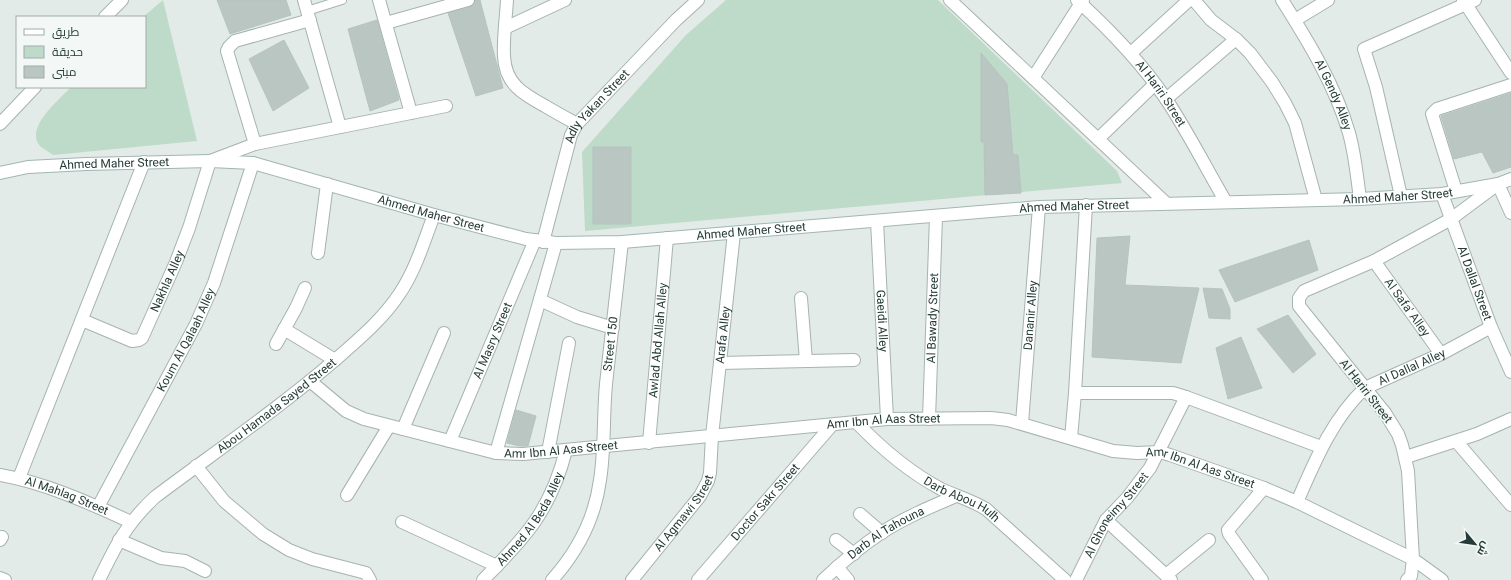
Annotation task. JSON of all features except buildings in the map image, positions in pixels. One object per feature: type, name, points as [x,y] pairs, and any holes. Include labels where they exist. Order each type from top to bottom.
[{"type":"street","points":[[110,9],[122,0]]},
{"type":"street","points":[[380,0],[411,113]]},
{"type":"street","points":[[386,24],[468,0]]},
{"type":"street","points":[[507,0],[504,56],[505,66],[514,85],[522,93],[577,124]]},
{"type":"street","points":[[505,28],[565,0]]},
{"type":"street","name":"Adly Yakan Street","points":[[539,241],[571,135],[577,124],[671,25],[698,0]]},
{"type":"street","points":[[950,0],[1166,203]]},
{"type":"street","points":[[1131,54],[1189,0]]},
{"type":"street","points":[[1194,0],[1211,20],[1236,39],[1250,53],[1272,82],[1295,123],[1316,200]]},
{"type":"street","name":"Al Gendy Alley","points":[[1282,0],[1321,66],[1342,110],[1350,134],[1355,158],[1360,199]]},
{"type":"street","points":[[1295,20],[1328,0]]},
{"type":"street","points":[[1033,78],[1080,1]]},
{"type":"street","name":"Al Hariri Street","points":[[1080,1],[1131,54],[1166,99],[1226,202]]},
{"type":"street","points":[[1401,196],[1376,87],[1364,49],[1468,1],[1511,73]]},
{"type":"street","points":[[255,144],[227,51],[235,41],[307,10],[340,127]]},
{"type":"street","points":[[1166,99],[1236,39]]},
{"type":"street","points":[[1098,138],[1155,84]]},
{"type":"street","points":[[1456,191],[1432,114],[1437,109],[1511,85]]},
{"type":"street","points":[[0,124],[34,88]]},
{"type":"street","points":[[210,161],[255,144],[446,106]]},
{"type":"street","name":"Ahmed Maher Street","points":[[0,173],[28,167],[144,162],[210,161],[253,163],[434,215],[539,241],[556,243],[622,242],[936,217],[1039,207],[1360,199],[1442,194],[1498,184],[1511,179]]},
{"type":"street","name":"Nakhla Alley","points":[[82,320],[132,341],[142,338],[176,262],[189,228],[210,161]]},
{"type":"street","points":[[19,478],[144,162]]},
{"type":"street","name":"Koum Al Qalaah Alley","points":[[98,507],[196,324],[214,283],[253,163]]},
{"type":"street","points":[[318,253],[327,184]]},
{"type":"street","points":[[1374,261],[1451,219],[1498,184],[1511,213]]},
{"type":"street","name":"Al Dallal Street","points":[[1442,194],[1491,327],[1511,372]]},
{"type":"street","points":[[1071,438],[1086,205]]},
{"type":"street","name":"Dananir Alley","points":[[1022,423],[1039,207]]},
{"type":"street","name":"Abou Hamada Sayed Street","points":[[99,580],[119,540],[131,522],[155,497],[310,381],[363,336],[383,315],[400,292],[414,267],[434,215]]},
{"type":"street","name":"Al Bawady Street","points":[[929,419],[936,217]]},
{"type":"street","name":"Gaeidi Alley","points":[[877,221],[887,419]]},
{"type":"street","name":"Arafa Alley","points":[[712,436],[734,233]]},
{"type":"street","name":"Awlad Abd Allah Alley","points":[[649,443],[667,238]]},
{"type":"street","name":"Al Masry Street","points":[[450,441],[539,241]]},
{"type":"street","name":"Street 150","points":[[552,580],[571,558],[587,526],[600,481],[606,385],[622,242]]},
{"type":"street","points":[[496,453],[556,243]]},
{"type":"street","name":"Al Hariri Street","points":[[1374,261],[1304,291],[1299,298],[1299,306],[1365,388],[1392,423],[1398,434],[1406,457],[1408,471],[1413,559],[1411,576],[1407,580]]},
{"type":"street","name":"Al Safa' Alley","points":[[1374,261],[1441,354]]},
{"type":"street","points":[[276,344],[305,288]]},
{"type":"street","points":[[801,298],[806,362]]},
{"type":"street","points":[[540,300],[578,317],[613,328]]},
{"type":"street","name":"Al Dallal Alley","points":[[1297,502],[1328,434],[1356,397],[1365,388],[1441,354],[1491,327]]},
{"type":"street","points":[[284,329],[335,360]]},
{"type":"street","points":[[403,429],[444,333]]},
{"type":"street","points":[[548,452],[569,343]]},
{"type":"street","points":[[720,363],[854,360]]},
{"type":"street","name":"Amr Ibn Al Aas Street","points":[[310,381],[351,415],[496,453],[523,454],[548,452],[887,419],[991,418],[1022,423],[1113,451],[1137,453],[1160,452],[1264,488],[1297,502],[1413,559],[1442,580]]},
{"type":"street","points":[[1075,393],[1172,393],[1321,447]]},
{"type":"street","name":"Al Ghoneimy Street","points":[[1076,580],[1106,520],[1140,484],[1160,452],[1186,397]]},
{"type":"street","points":[[1406,457],[1477,434],[1511,419]]},
{"type":"street","name":"Darb Abou Hulh","points":[[856,422],[884,449],[927,481],[956,496],[966,498],[986,508],[1065,580]]},
{"type":"street","name":"Doctor Sakr Street","points":[[698,580],[832,425]]},
{"type":"street","points":[[347,495],[389,426]]},
{"type":"street","name":"Al Agmawi Street","points":[[632,580],[705,489],[710,473],[712,436]]},
{"type":"street","points":[[1456,441],[1511,505]]},
{"type":"street","name":"Ahmed Al Beda Alley","points":[[483,580],[535,523],[545,506],[561,470],[566,450]]},
{"type":"street","points":[[196,466],[224,502],[263,534],[289,550],[312,559],[366,572],[370,580]]},
{"type":"street","name":"Al Mahlag Street","points":[[0,475],[19,478],[46,486],[131,522]]},
{"type":"street","points":[[1262,580],[1229,534],[1228,530],[1264,488]]},
{"type":"street","name":"Darb Al Tahouna","points":[[822,580],[882,533],[922,510],[956,496]]},
{"type":"street","points":[[860,514],[882,533]]},
{"type":"street","points":[[1106,520],[1168,577],[1209,540]]},
{"type":"street","points":[[402,522],[497,566]]},
{"type":"street","points":[[119,540],[160,558],[185,561],[205,571]]},
{"type":"street","points":[[836,540],[854,554]]},
{"type":"street","points":[[837,567],[848,580]]},
{"type":"street","points":[[0,578],[4,580]]},
{"type":"lane","points":[[307,10],[342,0]]},
{"type":"green space","points":[[163,0],[197,141],[53,155],[40,146],[36,139],[40,123],[45,114],[70,88],[146,88],[146,16],[144,16]]},
{"type":"green space","points":[[726,0],[938,0],[1117,171],[1122,183],[585,231],[582,152],[686,35]]}]
